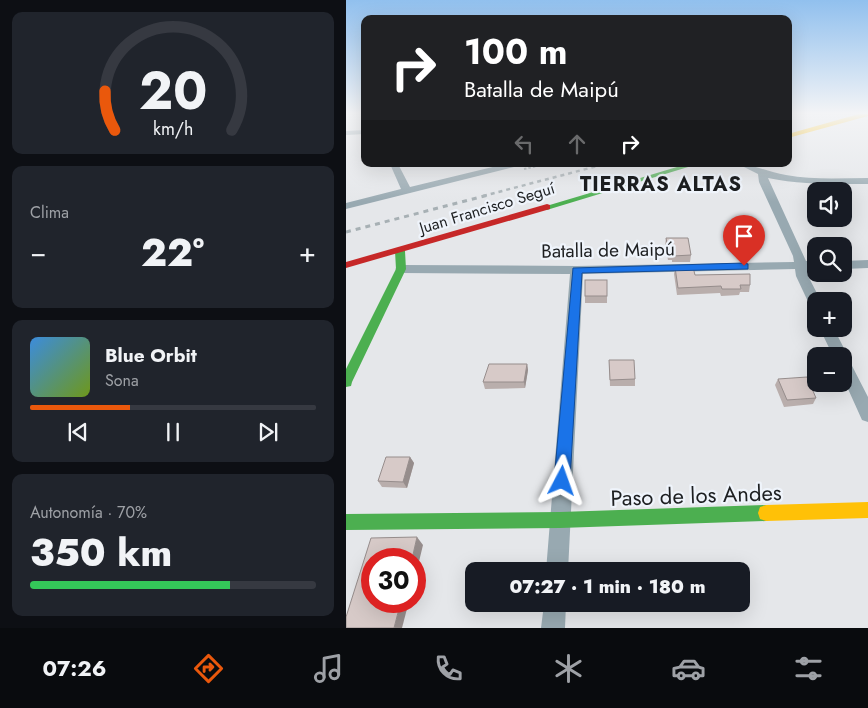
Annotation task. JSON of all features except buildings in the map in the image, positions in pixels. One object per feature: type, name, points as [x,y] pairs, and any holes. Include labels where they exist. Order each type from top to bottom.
[{"type":"street","points":[[395,167],[406,190]]},
{"type":"street","name":"Juan Francisco Seguí","points":[[346,206],[502,167]]},
{"type":"street","name":"Juan Francisco Seguí","points":[[346,265],[400,251],[684,167]]},
{"type":"street","points":[[748,167],[763,174],[794,180],[868,181]]},
{"type":"street","points":[[763,174],[764,182],[799,256],[802,276],[810,292]]},
{"type":"street","points":[[346,382],[401,269],[400,251]]},
{"type":"street","points":[[852,265],[868,264]]},
{"type":"street","name":"Batalla de Maipú","points":[[401,269],[577,270],[807,265]]},
{"type":"street","points":[[558,562],[577,270]]},
{"type":"street","points":[[852,381],[868,416]]},
{"type":"street","name":"Paso de los Andes","points":[[346,522],[560,520],[868,510]]},
{"type":"street","points":[[553,628],[554,612]]},
{"type":"railway","points":[[483,196],[594,167]]},
{"type":"railway","points":[[346,232],[488,195]]},
{"type":"traffic: fast","points":[[547,207],[684,167]]},
{"type":"traffic: fast","points":[[346,382],[401,269],[400,251]]},
{"type":"traffic: fast","points":[[346,522],[560,520],[766,513]]},
{"type":"traffic: slow","points":[[766,513],[868,510]]},
{"type":"traffic: jam","points":[[346,265],[547,207]]},
{"type":"district","name":"TIERRAS ALTAS","points":[[661,184]]},
{"type":"route","points":[[562,481],[577,270],[744,266]]}]
